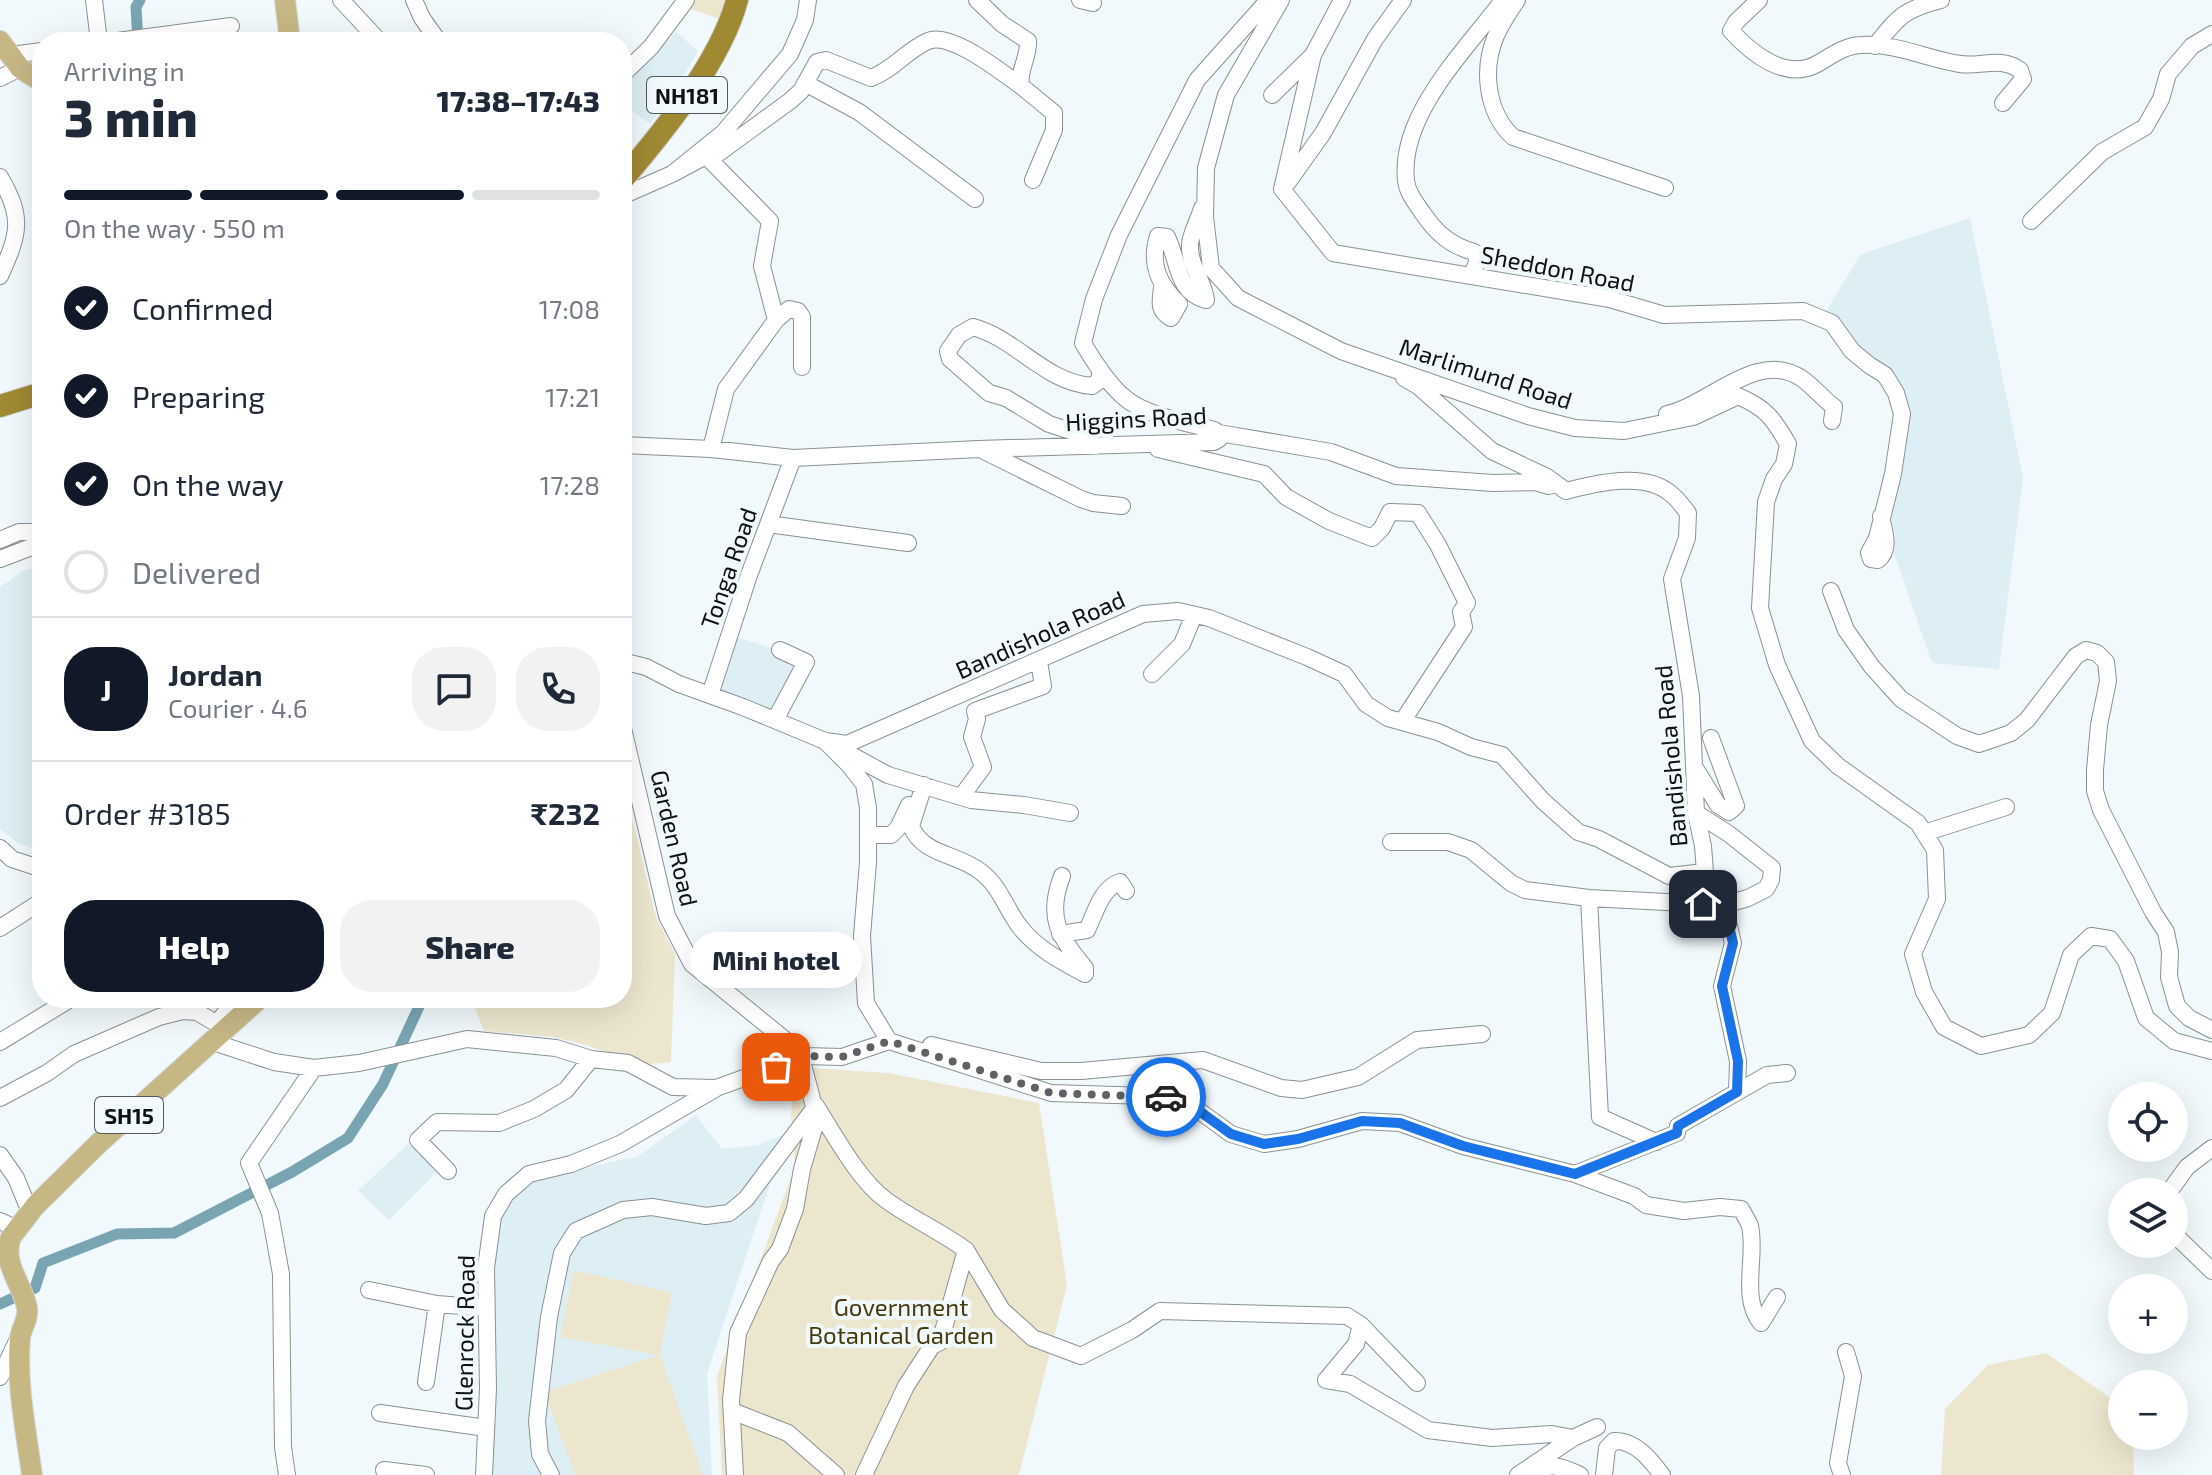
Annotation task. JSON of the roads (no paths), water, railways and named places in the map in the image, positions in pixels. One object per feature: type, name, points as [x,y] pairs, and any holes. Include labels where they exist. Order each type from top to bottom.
[{"type":"highway","name":"NH181","points":[[632,167],[700,78],[739,1]]},
{"type":"highway","points":[[0,406],[32,396]]},
{"type":"main road","points":[[285,0],[289,32]]},
{"type":"main road","points":[[11,55],[32,73]]},
{"type":"main road","name":"SH15","points":[[32,1475],[22,1404],[22,1332],[28,1309],[11,1271],[8,1231],[218,1031],[247,1008]]},
{"type":"street","points":[[94,0],[98,32]]},
{"type":"street","points":[[341,0],[371,32]]},
{"type":"street","points":[[414,0],[432,32]]},
{"type":"street","points":[[632,65],[651,47],[686,0]]},
{"type":"street","points":[[672,174],[723,133],[790,54],[805,20],[808,0]]},
{"type":"street","points":[[977,0],[1002,24],[1028,41],[1029,51],[1021,86]]},
{"type":"street","name":"Marlimund Road","points":[[1280,0],[1226,95],[1206,168],[1205,217],[1211,268],[1238,298],[1341,351],[1528,416],[1575,428],[1624,431],[1693,417],[1738,396],[1757,405],[1773,418],[1788,444],[1784,464],[1774,479],[1766,502],[1760,608],[1777,665],[1812,741],[1838,766],[1918,823],[1935,850],[1937,899],[1913,954],[1924,992],[1944,1027],[1981,1046],[2029,1035],[2052,1013],[2071,955],[2091,936],[2110,939],[2126,961],[2146,1018],[2174,1041],[2212,1051]]},
{"type":"street","name":"Higgins Road","points":[[632,445],[711,449],[793,458],[1214,442],[1219,439],[1219,433],[1156,413],[1126,399],[1083,343],[1094,299],[1125,222],[1197,80],[1263,6],[1280,0]]},
{"type":"street","points":[[1282,189],[1313,55],[1342,0]]},
{"type":"street","points":[[1282,189],[1323,133],[1375,39],[1403,0]]},
{"type":"street","points":[[1472,276],[1478,259],[1474,252],[1457,247],[1443,238],[1410,196],[1405,182],[1407,152],[1413,128],[1430,97],[1503,0]]},
{"type":"street","points":[[1517,0],[1495,38],[1488,68],[1493,107],[1501,125],[1513,137],[1665,188]]},
{"type":"street","points":[[1759,0],[1731,31],[1760,55],[1784,68],[1803,70],[1836,52],[1860,44],[1896,47],[1962,64],[2007,62],[2020,70],[2023,79],[2003,103]]},
{"type":"street","points":[[1875,46],[1897,19],[1914,7],[1941,0]]},
{"type":"street","points":[[186,32],[231,26]]},
{"type":"street","points":[[2031,221],[2102,152],[2145,127],[2161,99],[2168,74],[2192,46],[2212,34]]},
{"type":"street","points":[[632,192],[716,155],[790,101],[817,62],[826,60],[871,78],[929,40],[942,38],[961,46],[1021,86],[1054,113],[1054,130],[1033,180]]},
{"type":"street","points":[[0,78],[11,55],[32,52]]},
{"type":"street","points":[[1272,95],[1313,55]]},
{"type":"street","points":[[805,83],[859,112],[975,199]]},
{"type":"street","points":[[707,157],[770,221],[762,266],[776,320]]},
{"type":"street","points":[[0,177],[7,202],[17,216],[15,236],[0,276]]},
{"type":"street","points":[[1162,288],[1154,250],[1158,236],[1167,237],[1176,269],[1187,288],[1194,297],[1206,300],[1204,285],[1193,265],[1189,244],[1199,222],[1207,187]]},
{"type":"street","name":"Sheddon Road","points":[[1282,189],[1333,253],[1610,299],[1664,315],[1803,311],[1832,323],[1852,351],[1885,375],[1896,393],[1902,414],[1893,474],[1881,516]]},
{"type":"street","points":[[711,449],[726,389],[776,320],[789,309],[801,314],[802,367]]},
{"type":"street","points":[[1096,446],[1083,435],[1049,424],[1006,398],[989,393],[950,359],[948,351],[959,335],[973,327],[990,332],[1073,385],[1092,386],[1100,380],[1100,369]]},
{"type":"street","points":[[1331,344],[1417,365],[1534,410],[1573,419],[1612,422],[1680,411],[1740,378],[1780,368],[1799,376],[1834,407],[1832,421]]},
{"type":"street","points":[[1383,364],[1418,386],[1492,451],[1547,477],[1566,491]]},
{"type":"street","points":[[1219,433],[1331,452],[1396,476],[1493,483],[1535,482],[1566,491]]},
{"type":"street","points":[[1143,445],[1264,474],[1286,497],[1329,521],[1372,538],[1382,528],[1390,512],[1418,513],[1467,603],[1461,612],[1464,627],[1402,722]]},
{"type":"street","points":[[979,449],[1081,499],[1122,506]]},
{"type":"street","name":"Tonga Road","points":[[710,695],[793,458]]},
{"type":"street","name":"Bandishola Road","points":[[632,664],[825,741],[847,744],[1143,614],[1178,611],[1307,657],[1344,674],[1366,704],[1388,718],[1502,755],[1543,801],[1578,832],[1599,839],[1669,876],[1705,872],[1696,813],[1691,696],[1672,579],[1687,538],[1688,513],[1670,492],[1653,484],[1605,481],[1566,491]]},
{"type":"street","points":[[768,524],[908,543]]},
{"type":"street","points":[[0,540],[19,532],[32,532]]},
{"type":"street","points":[[0,559],[32,547]]},
{"type":"street","points":[[1831,591],[1846,630],[1872,667],[1901,699],[1957,736],[1979,744],[2011,733],[2027,720],[2076,656],[2086,650],[2097,653],[2106,662],[2108,681],[2099,725],[2095,791],[2101,810],[2166,932],[2170,952],[2169,977],[2177,1006],[2189,1018],[2212,1030]]},
{"type":"street","points":[[1152,674],[1182,644],[1194,615]]},
{"type":"street","points":[[775,720],[806,662],[780,650]]},
{"type":"street","points":[[961,797],[983,767],[972,737],[977,719],[975,711],[1043,686],[1039,661]]},
{"type":"street","points":[[1694,767],[1718,805],[1729,812],[1736,806],[1711,738]]},
{"type":"street","points":[[825,741],[888,775],[971,800],[1070,813]]},
{"type":"street","points":[[825,741],[864,784],[868,808],[862,936],[866,1003],[889,1041],[1051,1093],[1180,1097],[1231,1134],[1264,1144],[1298,1139],[1362,1121],[1400,1123],[1463,1146],[1575,1174],[1634,1196],[1646,1205],[1684,1211],[1720,1207],[1741,1209],[1750,1227],[1753,1314],[1761,1323],[1777,1297]]},
{"type":"street","name":"Garden Road","points":[[632,767],[667,916],[692,964],[801,1057]]},
{"type":"street","points":[[868,835],[891,835],[898,828],[921,784]]},
{"type":"street","points":[[921,784],[911,826],[916,840],[978,868],[992,881],[1019,926],[1036,946],[1085,974],[1085,968],[1060,934],[1054,903],[1062,876]]},
{"type":"street","points":[[1924,833],[2006,807]]},
{"type":"street","points":[[1391,842],[1448,842],[1471,850],[1511,883],[1525,890],[1589,898],[1724,905],[1766,889],[1772,868],[1696,813]]},
{"type":"street","points":[[0,848],[12,859],[32,866]]},
{"type":"street","points":[[1060,934],[1087,930],[1112,885],[1120,882],[1126,891]]},
{"type":"street","points":[[1589,898],[1600,1117],[1656,1142]]},
{"type":"street","points":[[1724,905],[1733,943],[1722,986],[1738,1061],[1737,1092]]},
{"type":"street","points":[[0,928],[32,907]]},
{"type":"street","points":[[0,1042],[56,1008]]},
{"type":"street","points":[[218,1031],[231,1008]]},
{"type":"street","points":[[0,1098],[47,1073],[74,1054],[159,1017],[183,1011],[197,1012],[218,1031],[274,1062],[314,1068],[359,1063],[467,1039],[556,1048],[591,1059],[628,1063],[673,1087],[716,1088],[801,1057],[842,1057],[889,1041],[939,1046],[1041,1071],[1094,1070],[1203,1060],[1281,1088],[1302,1090],[1358,1077],[1417,1040],[1482,1034]]},
{"type":"street","points":[[735,1475],[732,1411],[738,1333],[771,1261],[780,1249],[795,1209],[802,1169],[817,1118],[801,1057]]},
{"type":"street","points":[[448,1171],[418,1140],[437,1122],[499,1123],[534,1109],[566,1090],[591,1059]]},
{"type":"street","points":[[287,1475],[283,1447],[281,1274],[270,1213],[249,1163],[314,1068]]},
{"type":"street","points":[[1575,1174],[1677,1133],[1678,1126],[1767,1075],[1787,1073]]},
{"type":"street","name":"Glenrock Road","points":[[484,1475],[486,1268],[493,1216],[506,1194],[529,1174],[571,1164],[620,1144],[716,1088]]},
{"type":"street","points":[[816,1106],[862,1175],[884,1199],[966,1250],[1002,1310],[1033,1338],[1081,1356],[1132,1330],[1160,1311],[1347,1316],[1361,1325],[1417,1383]]},
{"type":"street","points":[[551,1475],[540,1454],[537,1421],[549,1317],[562,1253],[576,1231],[623,1210],[652,1207],[706,1216],[729,1213],[746,1199],[816,1106]]},
{"type":"street","points":[[2179,1178],[2187,1167],[2212,1148]]},
{"type":"street","points":[[0,1155],[16,1178],[30,1212]]},
{"type":"street","points":[[2188,1248],[2212,1271]]},
{"type":"street","points":[[864,1475],[906,1386],[932,1346],[940,1342],[966,1250]]},
{"type":"street","points":[[369,1290],[437,1304],[486,1308]]},
{"type":"street","points":[[426,1382],[437,1304]]},
{"type":"street","points":[[1361,1325],[1356,1344],[1326,1380],[1350,1384],[1428,1430],[1492,1438],[1552,1434],[1573,1438]]},
{"type":"street","points":[[0,1377],[22,1332]]},
{"type":"street","points":[[1842,1475],[1838,1463],[1853,1376],[1846,1352]]},
{"type":"street","points":[[732,1411],[788,1433],[836,1475]]},
{"type":"street","points":[[380,1413],[486,1428]]},
{"type":"street","points":[[1518,1475],[1573,1438],[1597,1427]]},
{"type":"street","points":[[1604,1475],[1607,1448],[1614,1441],[1624,1441],[1639,1449],[1662,1475]]},
{"type":"street","points":[[1529,1475],[1545,1465],[1563,1467],[1580,1475]]},
{"type":"street","points":[[384,1470],[426,1475]]},
{"type":"waterway","points":[[137,32],[136,7],[140,0]]},
{"type":"waterway","points":[[0,1304],[35,1288],[43,1263],[117,1234],[174,1233],[292,1172],[348,1138],[383,1084],[418,1008]]},
{"type":"place","name":"Mini hotel","points":[[776,1067]]},
{"type":"park label","name":"Government Botanical Garden","points":[[901,1320]]}]
